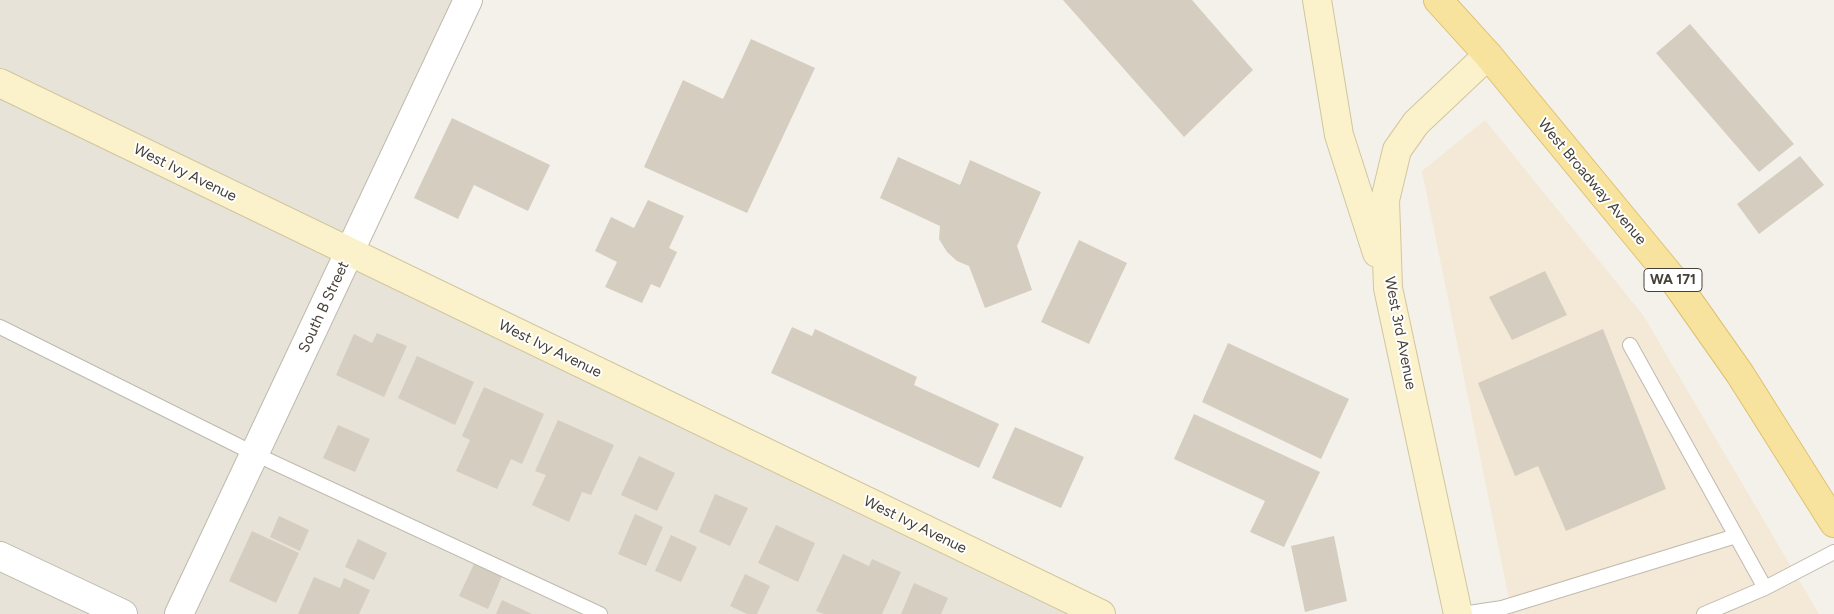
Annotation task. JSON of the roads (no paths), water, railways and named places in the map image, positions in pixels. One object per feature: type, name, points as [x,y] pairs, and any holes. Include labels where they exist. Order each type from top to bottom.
[{"type":"main road","name":"West Broadway Avenue","points":[[1438,0],[1488,56],[1676,284],[1740,374],[1834,523]]},
{"type":"street","name":"South B Street","points":[[179,614],[468,0]]},
{"type":"street","points":[[1317,0],[1339,135],[1388,288]]},
{"type":"street","name":"West 3rd Avenue","points":[[1460,614],[1388,288],[1385,200],[1397,150],[1416,123],[1488,56]]},
{"type":"street","name":"West Ivy Avenue","points":[[0,83],[1100,614]]},
{"type":"street","points":[[0,556],[123,614]]},
{"type":"lane","points":[[0,327],[255,454],[600,614]]},
{"type":"lane","points":[[1630,345],[1765,588]]},
{"type":"lane","points":[[1460,614],[1502,608],[1736,536]]},
{"type":"lane","points":[[1704,614],[1765,588],[1834,552]]}]
